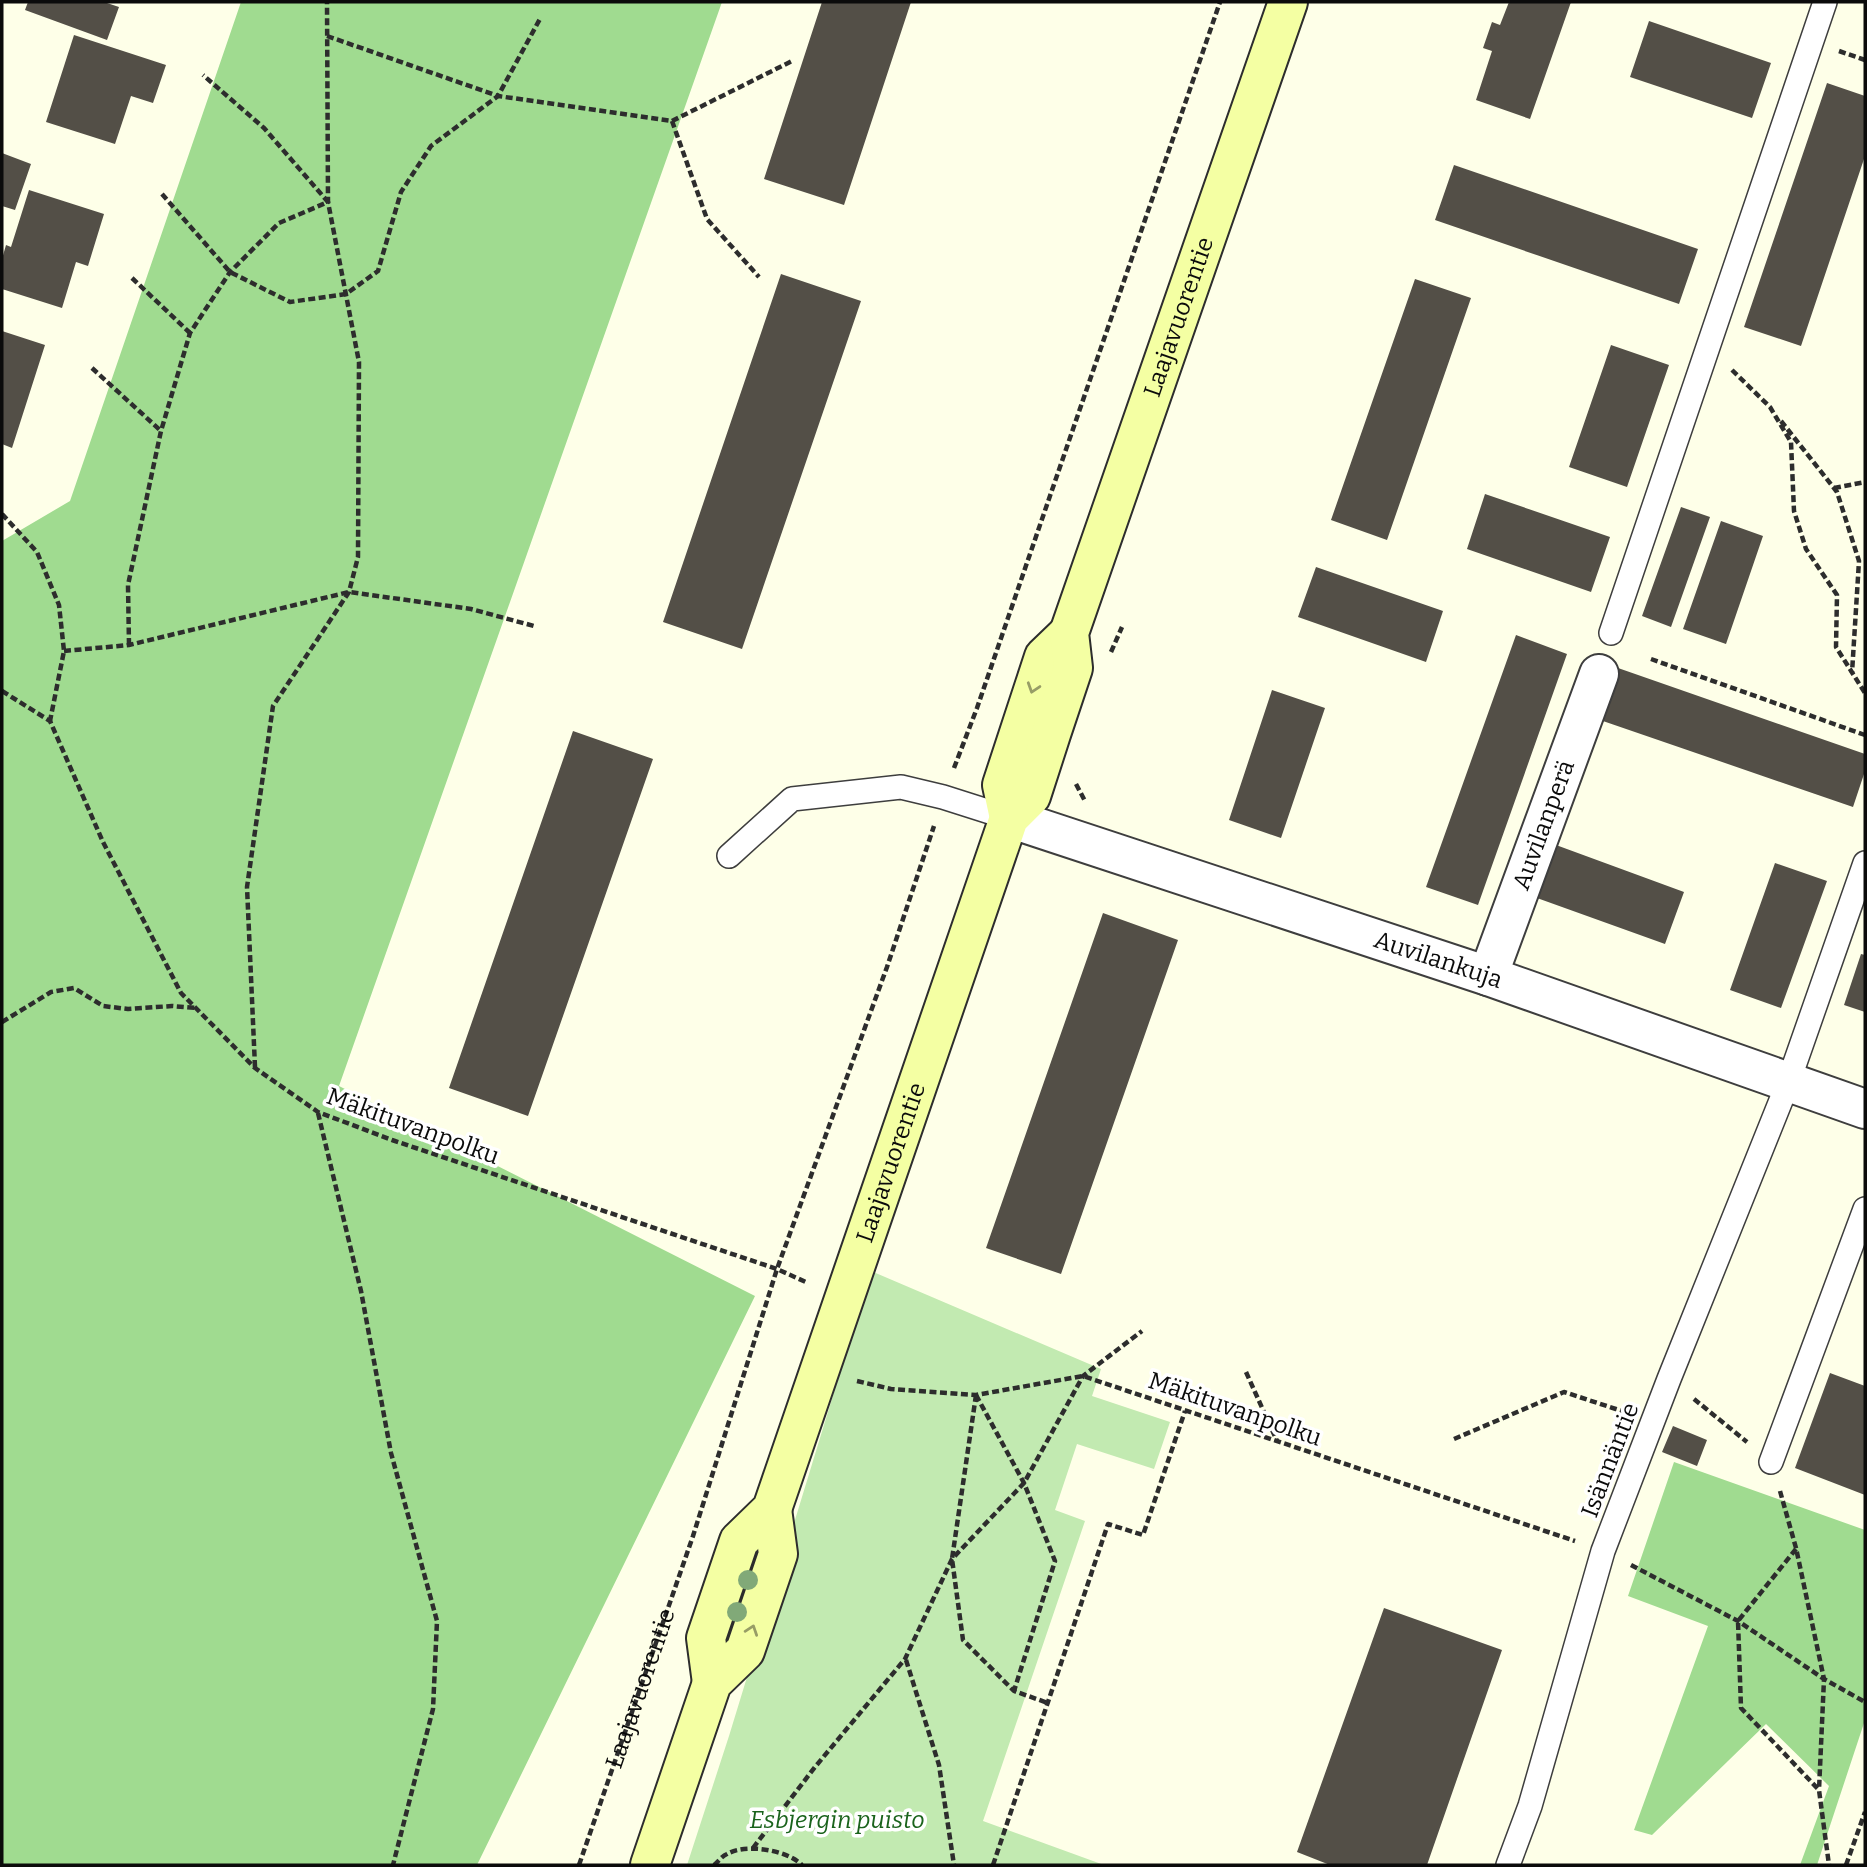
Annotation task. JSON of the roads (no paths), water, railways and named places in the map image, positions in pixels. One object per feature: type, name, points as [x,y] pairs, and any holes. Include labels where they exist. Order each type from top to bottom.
[{"type":"main road","name":"Laajavuorentie","points":[[650,1865],[712,1683],[745,1651],[778,1554],[772,1509],[1009,818],[1031,796],[1073,668],[1069,633],[1287,2]]},
{"type":"street","name":"Auvilanperä","points":[[1488,976],[1599,674]]},
{"type":"street","name":"Auvilankuja","points":[[1009,818],[1488,976],[1865,1109]]},
{"type":"lane","points":[[1611,632],[1825,2]]},
{"type":"lane","points":[[729,856],[792,799],[901,787],[1009,818]]},
{"type":"lane","name":"Isännäntie","points":[[1508,1865],[1530,1806],[1603,1551],[1788,1083],[1865,863]]},
{"type":"lane","points":[[1771,1462],[1865,1209]]},
{"type":"park label","name":"Esbjergin puisto","points":[[837,1820]]}]
